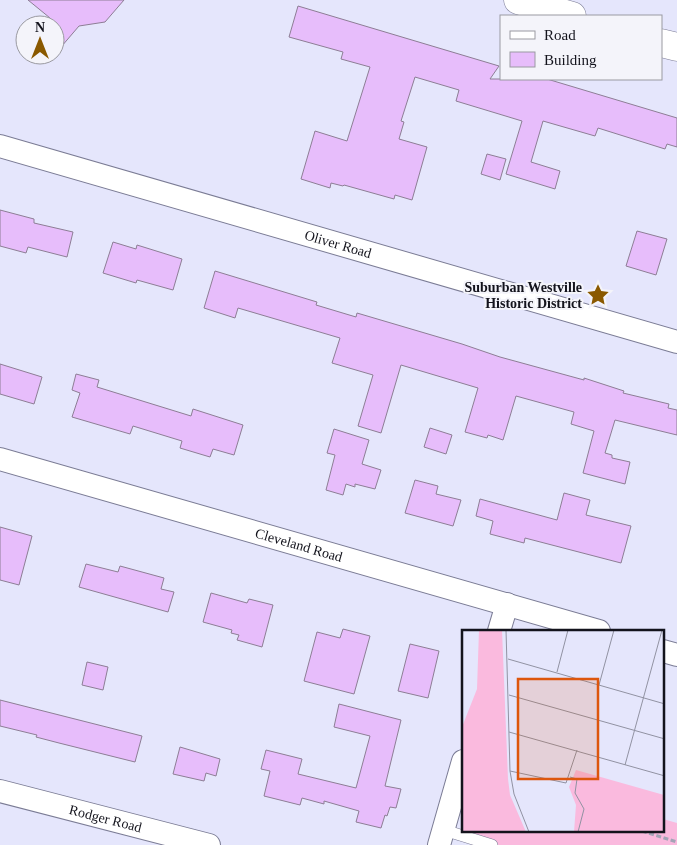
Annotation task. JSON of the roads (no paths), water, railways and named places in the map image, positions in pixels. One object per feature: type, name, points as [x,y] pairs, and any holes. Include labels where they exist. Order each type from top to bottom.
[{"type":"street","points":[[518,0],[569,15]]},
{"type":"street","points":[[662,43],[677,47]]},
{"type":"street","name":"Oliver Road","points":[[0,146],[677,342]]},
{"type":"street","name":"Cleveland Road","points":[[0,459],[596,630]]},
{"type":"street","points":[[499,630],[507,604]]},
{"type":"street","points":[[664,651],[677,655]]},
{"type":"street","points":[[442,838],[462,765]]},
{"type":"street","name":"Rodger Road","points":[[0,791],[210,845]]},
{"type":"lane","points":[[442,838],[492,845]]},
{"type":"place","name":"Suburban Westville Historic District","points":[[598,295]]}]
